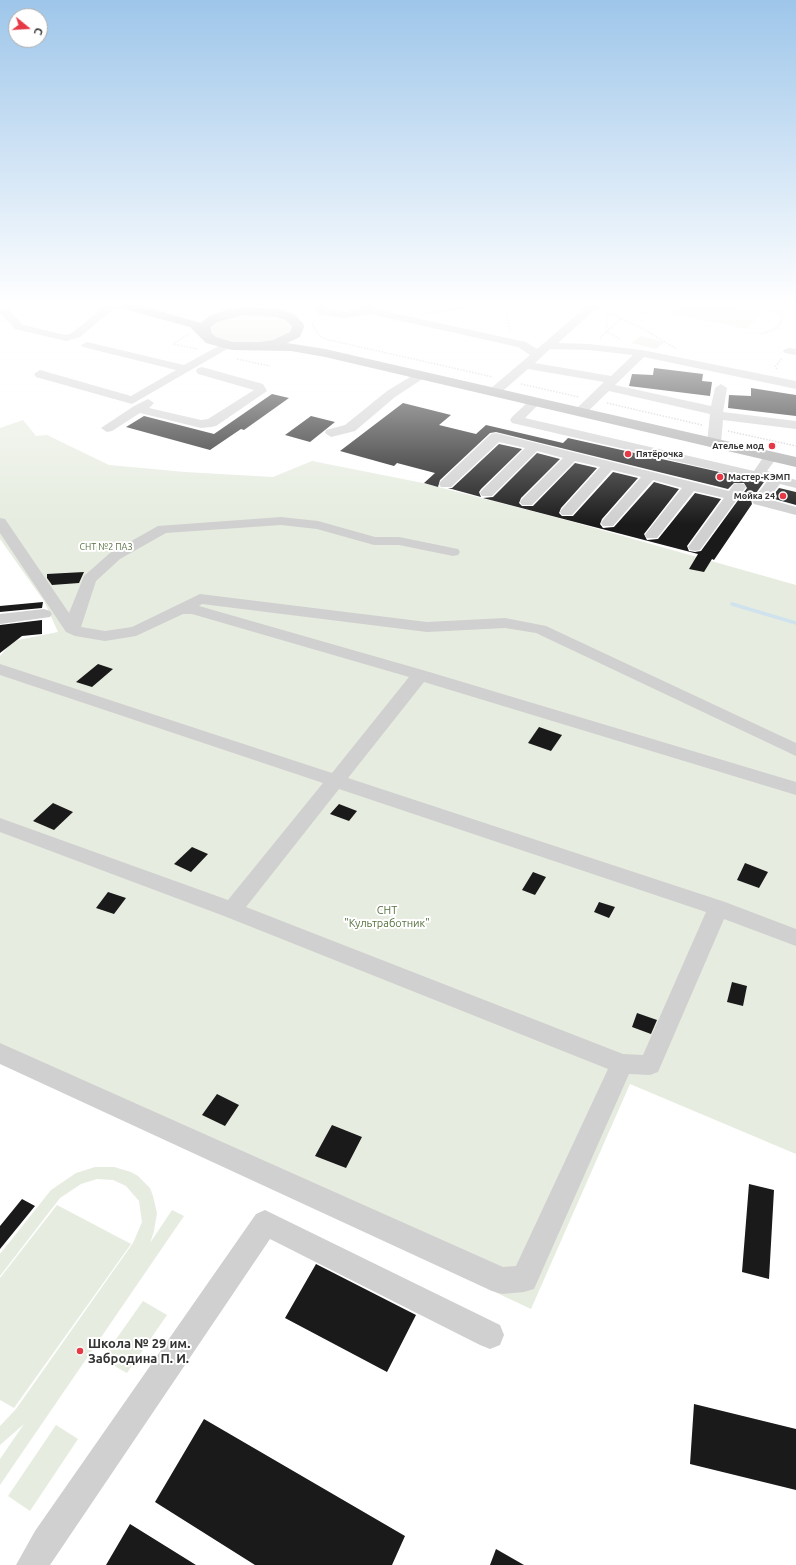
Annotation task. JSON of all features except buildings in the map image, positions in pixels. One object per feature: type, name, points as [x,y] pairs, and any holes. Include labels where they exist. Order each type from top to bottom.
[{"type":"main road","points":[[433,378],[796,462]]},
{"type":"street","points":[[54,378],[132,400],[172,378]]},
{"type":"street","points":[[107,428],[190,378]]},
{"type":"street","points":[[138,409],[201,424],[211,423],[261,390],[259,387],[227,378]]},
{"type":"street","points":[[331,433],[350,428],[391,394],[415,378]]},
{"type":"street","points":[[494,392],[511,378]]},
{"type":"street","points":[[581,378],[609,384],[716,413],[796,425]]},
{"type":"street","points":[[580,412],[615,378]]},
{"type":"street","points":[[763,378],[792,384]]},
{"type":"street","points":[[714,443],[716,413],[721,388]]},
{"type":"street","points":[[535,402],[516,420],[796,484]]},
{"type":"street","points":[[446,484],[496,437],[732,496]]},
{"type":"street","points":[[487,493],[534,446]]},
{"type":"street","points":[[527,502],[572,456]]},
{"type":"street","points":[[695,547],[732,496],[771,456]]},
{"type":"street","points":[[567,512],[609,465]]},
{"type":"street","points":[[608,523],[650,475]]},
{"type":"street","points":[[776,479],[759,501],[796,511]]},
{"type":"street","points":[[652,535],[691,485]]},
{"type":"street","points":[[72,629],[89,579],[115,556],[163,529],[281,521],[318,525],[374,541],[399,541],[453,552]]},
{"type":"street","points":[[0,522],[72,629],[81,633],[105,636],[136,631],[200,599],[427,627],[505,623],[540,629],[796,750]]},
{"type":"street","points":[[180,609],[193,609],[420,675],[796,789]]},
{"type":"street","points":[[0,619],[44,614]]},
{"type":"street","points":[[0,669],[718,908],[796,938]]},
{"type":"street","points":[[232,910],[420,675]]},
{"type":"street","points":[[0,825],[232,910],[622,1064],[650,1066],[718,908]]},
{"type":"street","points":[[0,1052],[502,1281],[524,1279],[622,1064]]},
{"type":"street","points":[[32,1565],[46,1542],[265,1223],[490,1335]]},
{"type":"path","points":[[495,378],[796,446]]},
{"type":"green space","name":"СНТ \"Культработник\"","points":[[23,420],[36,436],[47,435],[109,465],[185,472],[273,477],[312,461],[423,483],[566,520],[796,585],[796,1154],[630,1084],[531,1309],[0,1060],[0,656],[13,641],[58,632],[44,601],[0,539],[0,428]]},
{"type":"green space","points":[[95,1167],[114,1167],[131,1172],[138,1176],[150,1188],[157,1213],[150,1243],[172,1210],[184,1216],[0,1485],[0,1459],[24,1424],[0,1445],[0,1426],[16,1409],[133,1243],[142,1222],[139,1201],[126,1186],[113,1180],[97,1179],[81,1184],[60,1198],[0,1276],[0,1254],[51,1190],[76,1173]]},
{"type":"green space","points":[[57,1205],[131,1244],[14,1408],[0,1400],[0,1278]]},
{"type":"green space","points":[[143,1301],[167,1315],[127,1373],[102,1359]]},
{"type":"green space","points":[[56,1425],[78,1439],[30,1511],[8,1496]]},
{"type":"waterway","points":[[732,604],[796,623]]},
{"type":"place","name":"Ателье мод","points":[[772,446]]},
{"type":"place","name":"Пятёрочка","points":[[628,454]]},
{"type":"place","name":"Мастер-КЭМП","points":[[720,477]]},
{"type":"place","name":"Мойка 24","points":[[783,496]]},
{"type":"place","name":"Школа № 29 им. Забродина П. И.","points":[[80,1351]]},
{"type":"park label","name":"СНТ №2 ПАЗ","points":[[106,547]]}]
